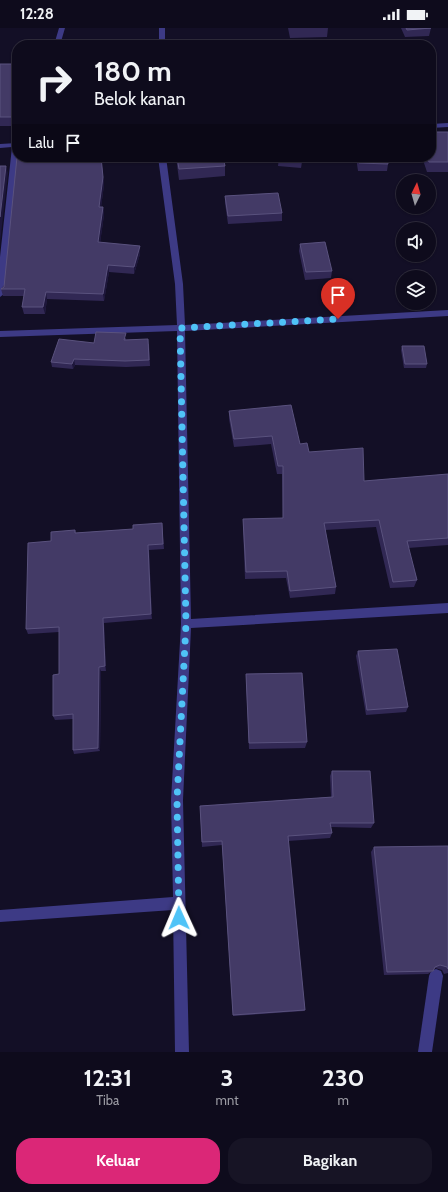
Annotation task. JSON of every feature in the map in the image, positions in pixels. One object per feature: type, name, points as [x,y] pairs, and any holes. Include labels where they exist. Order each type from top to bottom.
[{"type":"street","points":[[58,40],[62,28]]},
{"type":"street","points":[[162,28],[162,40]]},
{"type":"street","points":[[436,126],[448,125]]},
{"type":"street","points":[[0,146],[12,145]]},
{"type":"street","points":[[0,294],[14,162]]},
{"type":"street","points":[[163,162],[179,284],[180,328],[186,624],[177,800],[182,1052]]},
{"type":"street","points":[[0,334],[180,328],[448,313]]},
{"type":"street","points":[[186,624],[448,608]]},
{"type":"street","points":[[0,916],[178,903]]},
{"type":"street","points":[[424,1052],[436,976]]},
{"type":"building","points":[[406,28],[431,28],[407,30]]},
{"type":"building","points":[[0,64],[12,64],[12,117],[0,117]]},
{"type":"building","points":[[436,132],[448,132],[448,162],[436,162]]},
{"type":"building","points":[[16,162],[102,162],[103,177],[99,207],[103,207],[98,242],[140,246],[134,267],[108,265],[103,294],[46,292],[43,307],[22,307],[25,289],[1,289],[4,287]]},
{"type":"building","points":[[178,162],[224,162],[225,166],[179,169]]},
{"type":"building","points":[[388,162],[388,164],[359,163]]},
{"type":"building","points":[[0,166],[6,166],[0,217]]},
{"type":"building","points":[[278,193],[282,213],[228,216],[225,196]]},
{"type":"building","points":[[325,242],[332,271],[306,272],[300,244]]},
{"type":"building","points":[[96,332],[126,333],[124,340],[148,339],[149,360],[125,361],[74,359],[72,364],[51,362],[59,339],[94,343]]},
{"type":"building","points":[[402,346],[424,346],[427,364],[405,364]]},
{"type":"building","points":[[291,405],[300,444],[307,443],[309,452],[363,448],[364,481],[448,474],[448,538],[407,541],[417,580],[393,582],[379,520],[324,523],[336,587],[290,591],[287,571],[246,572],[243,519],[283,518],[283,466],[278,466],[272,436],[234,439],[229,411]]},
{"type":"building","points":[[162,523],[163,544],[148,545],[151,614],[103,618],[105,666],[99,667],[98,748],[73,750],[73,714],[53,716],[53,675],[59,674],[59,627],[26,629],[28,543],[51,541],[51,532],[75,530],[75,533],[133,529],[133,525]]},
{"type":"building","points":[[397,649],[408,707],[367,710],[358,651]]},
{"type":"building","points":[[302,673],[307,742],[249,743],[246,674]]},
{"type":"building","points":[[332,771],[370,771],[374,823],[330,823],[332,833],[288,836],[305,1010],[233,1015],[222,841],[202,842],[200,806],[333,797]]},
{"type":"building","points":[[448,846],[448,969],[447,967],[440,965],[435,967],[433,971],[387,972],[374,847]]},
{"type":"route","points":[[179,918],[177,800],[186,624],[180,328],[338,319]]}]
